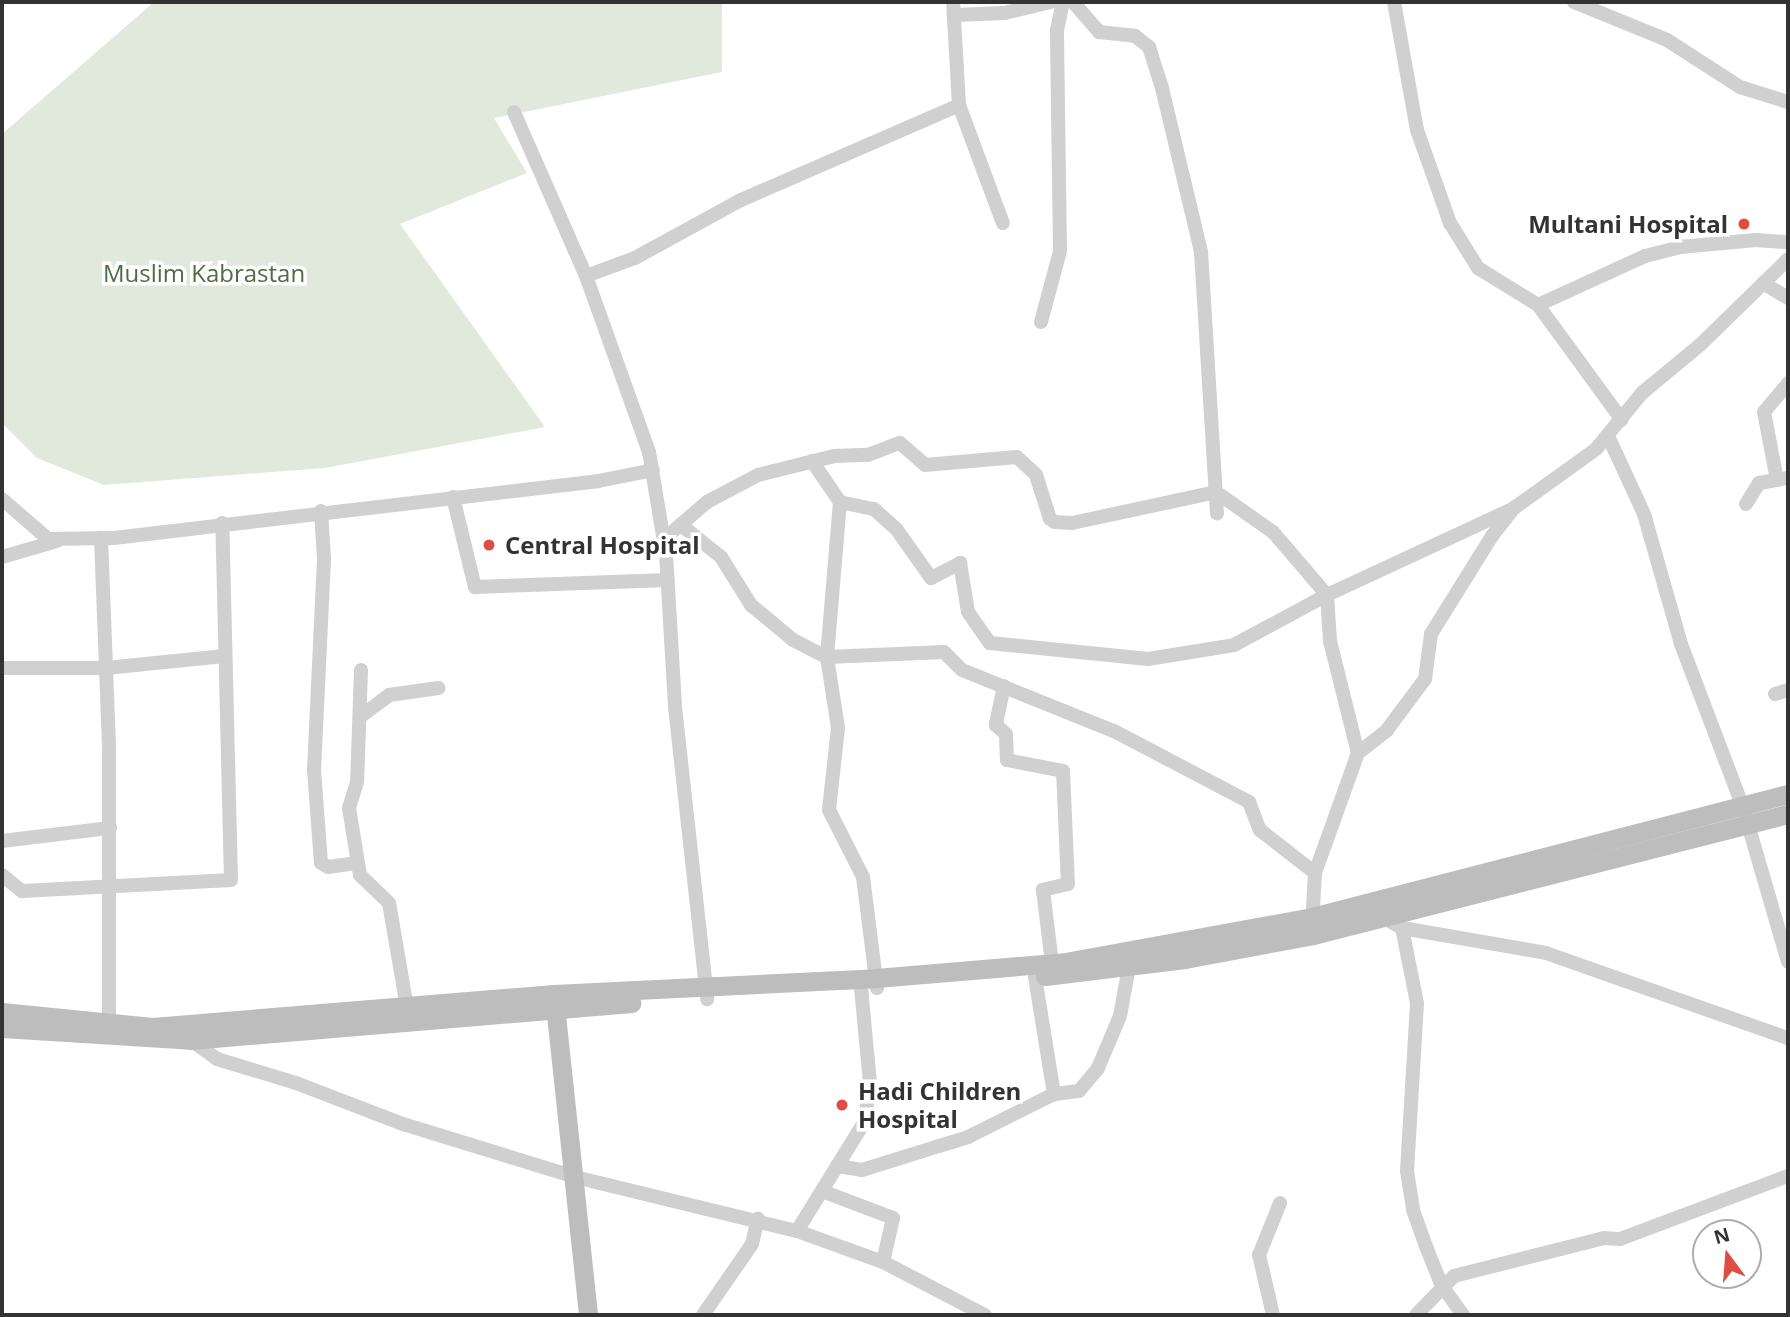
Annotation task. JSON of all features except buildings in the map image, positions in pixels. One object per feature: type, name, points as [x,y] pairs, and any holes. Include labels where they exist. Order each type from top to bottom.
[{"type":"main road","points":[[868,983],[1052,963],[1384,917],[1746,817],[1788,794]]},
{"type":"main road","points":[[2,1028],[109,1030],[409,1014],[707,992],[1035,977],[1129,967],[1312,926],[1365,905],[1746,817],[1788,814]]},
{"type":"main road","points":[[555,1002],[588,1315]]},
{"type":"main road","points":[[2,1012],[109,1030],[191,1040],[409,1014]]},
{"type":"street","points":[[1003,223],[959,105],[954,8],[1004,13],[1032,3],[1051,2]]},
{"type":"street","points":[[1041,322],[1060,251],[1057,30],[1063,2]]},
{"type":"street","points":[[1073,2],[1099,33],[1135,36],[1149,47],[1162,88],[1201,252],[1210,347],[1208,424],[1217,514]]},
{"type":"street","points":[[1394,2],[1417,130],[1450,223],[1478,268],[1538,305],[1622,420]]},
{"type":"street","points":[[1574,2],[1599,6],[1667,40],[1740,87],[1788,102]]},
{"type":"street","points":[[586,276],[635,258],[754,194],[959,105]]},
{"type":"street","points":[[514,112],[586,276],[653,470],[664,539],[675,707],[707,992]]},
{"type":"street","points":[[1538,305],[1645,256],[1680,247],[1756,240],[1788,242]]},
{"type":"street","points":[[840,502],[874,509],[897,530],[931,578],[960,563],[968,612],[990,643],[1148,659],[1234,645],[1327,595],[1514,508],[1608,436],[1642,393],[1788,259]]},
{"type":"street","points":[[1763,283],[1788,298]]},
{"type":"street","points":[[1746,504],[1759,484],[1783,479],[1764,412],[1788,383]]},
{"type":"street","points":[[1608,436],[1644,514],[1681,644],[1746,817],[1788,962]]},
{"type":"street","points":[[664,539],[707,502],[758,475],[812,461],[867,455],[900,443],[925,465],[1017,457],[1036,475],[1050,519],[1055,522],[1072,523],[1216,492],[1273,532],[1327,595],[1330,641],[1358,753]]},
{"type":"street","points":[[797,1231],[865,1121],[870,1083],[863,877],[829,810],[838,728],[827,657],[840,502],[812,461]]},
{"type":"street","points":[[2,499],[48,539],[101,538],[598,481],[653,470]]},
{"type":"street","points":[[453,497],[475,587],[668,580]]},
{"type":"street","points":[[1312,926],[1315,873],[1358,753],[1387,730],[1425,679],[1431,634],[1514,508]]},
{"type":"street","points":[[321,511],[324,559],[314,770],[321,863],[328,867],[358,863]]},
{"type":"street","points":[[2,875],[22,891],[231,880],[222,523]]},
{"type":"street","points":[[681,524],[721,557],[751,605],[793,639],[827,657],[944,652],[962,670],[1114,731],[1249,802],[1260,830],[1315,873]]},
{"type":"street","points":[[2,557],[64,538]]},
{"type":"street","points":[[101,538],[111,886],[109,1030]]},
{"type":"street","points":[[2,668],[106,668],[224,656]]},
{"type":"street","points":[[361,670],[357,782],[349,808],[360,875],[389,903],[409,1014]]},
{"type":"street","points":[[1004,686],[996,725],[1006,734],[1007,760],[1063,771],[1068,884],[1043,890],[1052,963]]},
{"type":"street","points":[[360,717],[389,695],[439,688]]},
{"type":"street","points":[[2,841],[110,828]]},
{"type":"street","points":[[1365,905],[1402,928],[1546,953],[1788,1038]]},
{"type":"street","points":[[1402,928],[1417,1003],[1407,1171],[1413,1210],[1442,1286],[1458,1302],[1463,1315]]},
{"type":"street","points":[[837,1166],[862,1170],[968,1137],[1054,1094],[1079,1091],[1098,1068],[1120,1016],[1129,967]]},
{"type":"street","points":[[1035,977],[1054,1094]]},
{"type":"street","points":[[191,1040],[226,1062],[296,1083],[403,1124],[575,1177],[758,1219],[797,1231],[883,1262],[985,1315]]},
{"type":"street","points":[[1416,1315],[1454,1276],[1604,1238],[1620,1239],[1788,1176]]},
{"type":"street","points":[[822,1191],[893,1218],[883,1262]]},
{"type":"street","points":[[1273,1315],[1259,1255],[1280,1203]]},
{"type":"street","points":[[703,1315],[752,1244],[758,1219]]},
{"type":"green space","name":"Muslim Kabrastan","points":[[154,2],[722,2],[722,72],[494,118],[527,173],[400,224],[545,427],[325,468],[104,485],[37,458],[2,423],[2,134]]},
{"type":"place","name":"Multani Hospital","points":[[1744,224]]},
{"type":"place","name":"Central Hospital","points":[[489,545]]},
{"type":"place","name":"Hadi Children Hospital","points":[[842,1105]]}]
